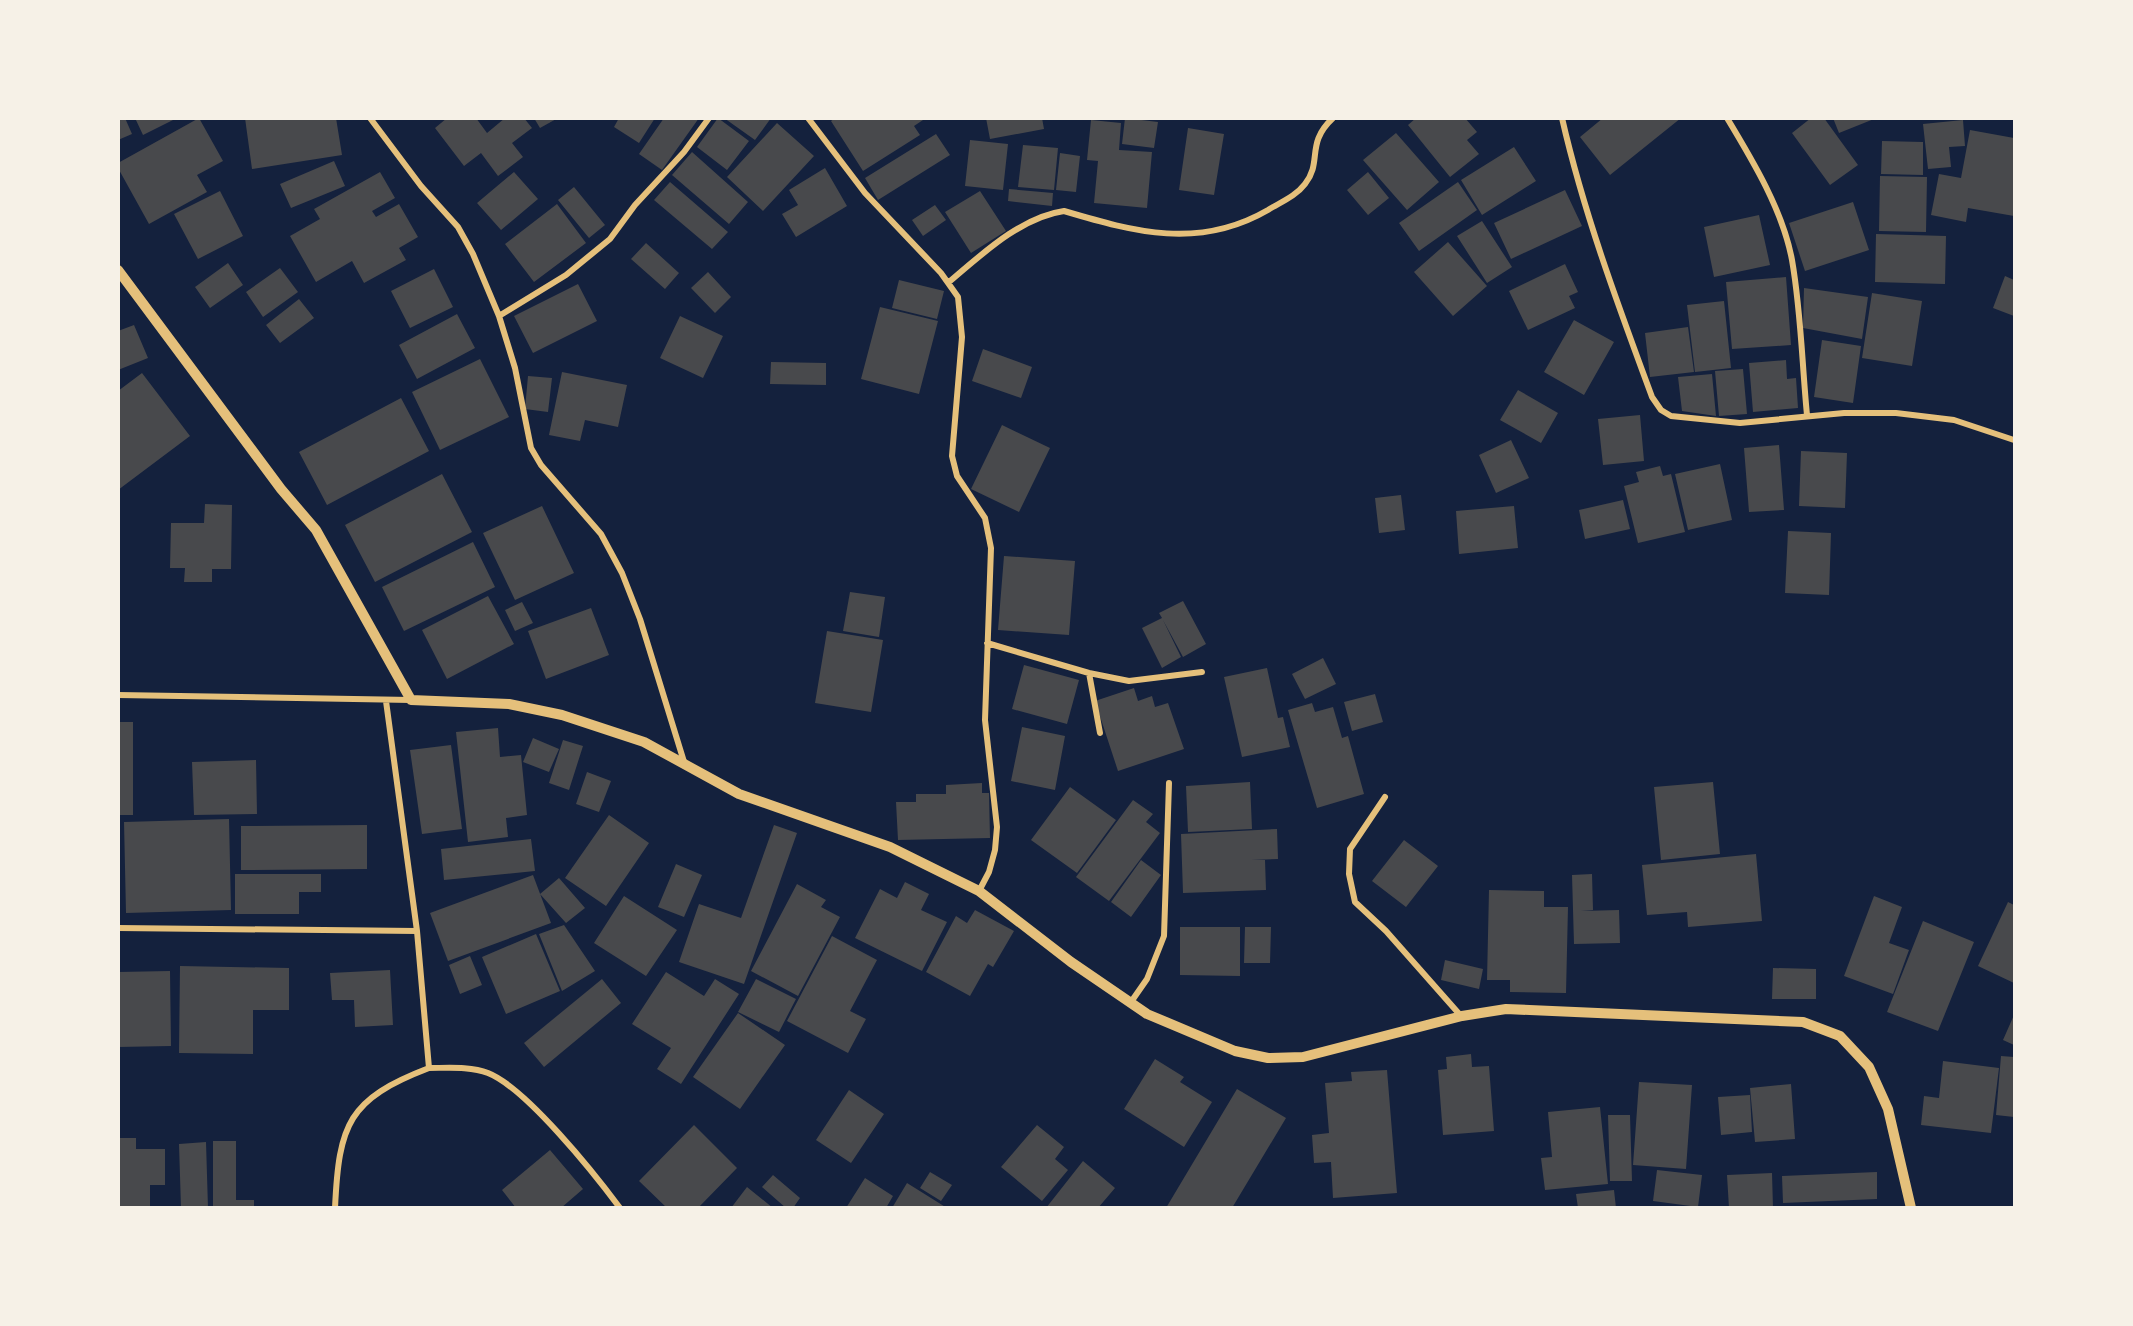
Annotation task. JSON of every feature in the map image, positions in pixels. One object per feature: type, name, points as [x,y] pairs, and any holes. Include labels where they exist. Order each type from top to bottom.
[{"type":"street","points":[[370,118],[421,186],[458,227],[473,254],[499,316],[515,368],[531,448],[541,465],[601,534],[622,573],[640,619],[686,765]]},
{"type":"street","points":[[499,316],[566,274],[610,239],[635,205],[684,152],[709,118]]},
{"type":"street","points":[[808,118],[865,193],[949,282],[958,297],[962,337],[952,456],[957,476],[985,518],[990,534],[985,720],[997,827],[995,850],[989,872],[979,891]]},
{"type":"street","points":[[949,282],[1010,235],[1055,212],[1064,211],[1121,228],[1169,235],[1216,231],[1244,224],[1298,192],[1307,182],[1315,162],[1318,134],[1333,118]]},
{"type":"street","points":[[1562,118],[1571,160],[1612,290],[1652,397],[1661,410],[1671,416],[1740,423],[1807,416],[1896,414],[1954,420],[2014,440]]},
{"type":"street","points":[[1727,118],[1745,148],[1781,225],[1792,259],[1807,416]]},
{"type":"street","points":[[118,270],[281,489],[316,531],[411,700]]},
{"type":"street","points":[[987,643],[1089,673],[1129,681],[1202,672]]},
{"type":"street","points":[[1089,673],[1100,733]]},
{"type":"street","points":[[118,695],[509,704],[562,715],[644,742],[739,794],[890,847],[979,891],[1071,963],[1147,1014],[1235,1051],[1268,1058],[1303,1057],[1462,1016],[1506,1009],[1556,1009],[1803,1022],[1840,1036],[1869,1067],[1888,1109],[1911,1208]]},
{"type":"street","points":[[386,701],[417,931],[429,1068]]},
{"type":"street","points":[[1131,1002],[1147,979],[1164,936],[1169,783]]},
{"type":"street","points":[[1385,797],[1350,849],[1349,874],[1355,902],[1386,931],[1462,1016]]},
{"type":"street","points":[[118,928],[417,931]]},
{"type":"street","points":[[335,1208],[337,1167],[346,1132],[357,1110],[372,1095],[397,1080],[429,1068],[487,1072],[508,1084],[594,1173],[620,1208]]},
{"type":"building","points":[[118,118],[125,118],[132,134],[118,140]]},
{"type":"building","points":[[135,118],[177,118],[143,135]]},
{"type":"building","points":[[199,118],[223,161],[197,175],[207,192],[149,224],[118,168],[118,163]]},
{"type":"building","points":[[245,118],[336,118],[342,155],[252,169]]},
{"type":"building","points":[[447,118],[476,118],[487,133],[505,118],[524,118],[532,128],[512,143],[523,157],[498,176],[481,153],[464,166],[435,128]]},
{"type":"building","points":[[534,118],[558,118],[540,128]]},
{"type":"building","points":[[619,118],[655,118],[639,143],[614,127]]},
{"type":"building","points":[[664,118],[699,118],[662,170],[639,154]]},
{"type":"building","points":[[718,118],[749,141],[727,170],[697,147]]},
{"type":"building","points":[[724,118],[771,118],[755,140]]},
{"type":"building","points":[[835,118],[926,118],[914,126],[920,135],[863,171],[831,121]]},
{"type":"building","points":[[986,118],[1042,118],[1044,129],[990,139]]},
{"type":"building","points":[[1125,118],[1158,122],[1154,148],[1122,144]]},
{"type":"building","points":[[1416,118],[1465,118],[1477,132],[1467,140],[1479,154],[1450,177],[1408,125]]},
{"type":"building","points":[[1603,118],[1681,118],[1610,175],[1580,137]]},
{"type":"building","points":[[1811,118],[1824,118],[1858,165],[1830,185],[1792,133]]},
{"type":"building","points":[[1833,118],[1874,118],[1874,119],[1839,133]]},
{"type":"building","points":[[1091,120],[1121,123],[1119,150],[1152,152],[1147,208],[1094,203],[1098,161],[1087,160]]},
{"type":"building","points":[[1963,120],[1965,146],[1949,147],[1951,167],[1928,169],[1923,124]]},
{"type":"building","points":[[777,123],[814,156],[763,211],[727,177]]},
{"type":"building","points":[[1188,128],[1224,134],[1214,195],[1179,190]]},
{"type":"building","points":[[1970,130],[2014,138],[2014,216],[1968,208],[1966,222],[1931,215],[1939,174],[1961,178]]},
{"type":"building","points":[[1396,133],[1439,182],[1407,210],[1363,160]]},
{"type":"building","points":[[936,134],[950,155],[878,200],[865,178]]},
{"type":"building","points":[[970,140],[1008,144],[1003,190],[965,186]]},
{"type":"building","points":[[1882,141],[1923,142],[1923,175],[1881,174]]},
{"type":"building","points":[[1023,145],[1058,148],[1054,190],[1018,187]]},
{"type":"building","points":[[1514,147],[1536,181],[1482,215],[1461,180]]},
{"type":"building","points":[[692,152],[748,202],[729,224],[672,175]]},
{"type":"building","points":[[1060,153],[1080,156],[1076,192],[1056,190]]},
{"type":"building","points":[[334,161],[345,186],[291,208],[280,184]]},
{"type":"building","points":[[825,168],[847,206],[796,237],[782,214],[798,205],[789,190]]},
{"type":"building","points":[[380,172],[395,198],[372,211],[376,217],[399,204],[418,237],[399,248],[406,260],[364,283],[352,261],[316,282],[290,236],[320,219],[314,209]]},
{"type":"building","points":[[514,172],[538,199],[501,230],[477,203]]},
{"type":"building","points":[[1368,172],[1389,198],[1368,215],[1347,190]]},
{"type":"building","points":[[1880,176],[1927,177],[1926,232],[1879,231]]},
{"type":"building","points":[[670,182],[728,232],[712,249],[654,200]]},
{"type":"building","points":[[1458,182],[1477,210],[1419,251],[1399,223]]},
{"type":"building","points":[[574,187],[605,225],[589,238],[558,200]]},
{"type":"building","points":[[1009,189],[1053,193],[1052,206],[1008,201]]},
{"type":"building","points":[[1565,190],[1582,226],[1511,259],[1494,223]]},
{"type":"building","points":[[220,191],[243,236],[198,259],[174,214]]},
{"type":"building","points":[[980,191],[1006,231],[971,253],[945,212]]},
{"type":"building","points":[[1853,202],[1869,250],[1805,271],[1789,223]]},
{"type":"building","points":[[557,204],[586,243],[534,282],[505,244]]},
{"type":"building","points":[[935,205],[946,220],[923,236],[912,220]]},
{"type":"building","points":[[1759,215],[1770,265],[1714,277],[1704,227]]},
{"type":"building","points":[[1482,221],[1512,267],[1487,283],[1457,236]]},
{"type":"building","points":[[1876,234],[1946,236],[1945,284],[1875,282]]},
{"type":"building","points":[[1448,242],[1487,286],[1453,316],[1414,272]]},
{"type":"building","points":[[646,243],[679,273],[665,289],[631,259]]},
{"type":"building","points":[[228,263],[243,285],[210,308],[195,287]]},
{"type":"building","points":[[1565,264],[1578,292],[1569,296],[1575,308],[1528,330],[1509,291]]},
{"type":"building","points":[[280,268],[298,292],[263,317],[246,292]]},
{"type":"building","points":[[434,269],[453,307],[410,328],[391,291]]},
{"type":"building","points":[[708,272],[731,297],[715,313],[691,288]]},
{"type":"building","points":[[2005,276],[2014,280],[2014,316],[1993,308]]},
{"type":"building","points":[[1786,277],[1791,345],[1732,349],[1726,282]]},
{"type":"building","points":[[899,280],[944,291],[937,319],[892,308]]},
{"type":"building","points":[[578,284],[597,321],[533,353],[514,316]]},
{"type":"building","points":[[1804,288],[1868,297],[1862,339],[1803,328]]},
{"type":"building","points":[[1872,293],[1922,301],[1912,366],[1862,358]]},
{"type":"building","points":[[299,299],[314,318],[280,343],[266,325]]},
{"type":"building","points":[[1724,301],[1731,368],[1695,372],[1687,305]]},
{"type":"building","points":[[880,307],[938,321],[919,394],[861,379]]},
{"type":"building","points":[[457,314],[475,348],[417,379],[399,345]]},
{"type":"building","points":[[680,316],[723,336],[703,378],[660,358]]},
{"type":"building","points":[[1574,320],[1614,342],[1584,395],[1544,372]]},
{"type":"building","points":[[134,325],[148,358],[118,370],[118,331]]},
{"type":"building","points":[[1688,327],[1694,372],[1650,377],[1645,333]]},
{"type":"building","points":[[1822,340],[1861,346],[1853,403],[1814,397]]},
{"type":"building","points":[[983,349],[1032,367],[1021,398],[972,381]]},
{"type":"building","points":[[480,359],[509,417],[440,450],[412,392]]},
{"type":"building","points":[[1786,360],[1787,379],[1796,378],[1798,408],[1753,412],[1749,363]]},
{"type":"building","points":[[771,362],[826,363],[826,385],[770,384]]},
{"type":"building","points":[[1743,369],[1747,414],[1719,416],[1715,371]]},
{"type":"building","points":[[562,372],[627,385],[618,427],[585,420],[580,441],[549,435]]},
{"type":"building","points":[[142,373],[190,436],[118,490],[118,391]]},
{"type":"building","points":[[1712,374],[1716,416],[1682,411],[1678,377]]},
{"type":"building","points":[[528,376],[552,378],[548,412],[525,409]]},
{"type":"building","points":[[1518,390],[1558,413],[1541,443],[1500,420]]},
{"type":"building","points":[[401,398],[429,451],[327,505],[299,452]]},
{"type":"building","points":[[1640,415],[1644,461],[1603,465],[1598,419]]},
{"type":"building","points":[[1002,425],[1050,448],[1019,512],[971,489]]},
{"type":"building","points":[[1511,440],[1529,478],[1496,493],[1479,455]]},
{"type":"building","points":[[1779,445],[1784,510],[1749,512],[1744,448]]},
{"type":"building","points":[[1801,451],[1847,453],[1845,508],[1799,506]]},
{"type":"building","points":[[1720,464],[1732,520],[1688,530],[1675,474]]},
{"type":"building","points":[[1660,466],[1663,476],[1671,474],[1685,532],[1638,543],[1624,486],[1639,482],[1636,472]]},
{"type":"building","points":[[442,474],[472,532],[375,582],[345,525]]},
{"type":"building","points":[[1401,495],[1405,530],[1379,533],[1375,498]]},
{"type":"building","points":[[1623,500],[1630,529],[1585,539],[1579,510]]},
{"type":"building","points":[[205,504],[232,505],[231,569],[212,569],[212,582],[184,582],[185,568],[170,568],[171,523],[204,523]]},
{"type":"building","points":[[542,506],[574,573],[515,600],[483,533]]},
{"type":"building","points":[[1514,506],[1518,548],[1459,554],[1456,511]]},
{"type":"building","points":[[1788,531],[1831,533],[1829,595],[1785,593]]},
{"type":"building","points":[[473,542],[495,587],[404,631],[382,587]]},
{"type":"building","points":[[1004,556],[1075,561],[1069,635],[998,630]]},
{"type":"building","points":[[850,592],[885,597],[879,637],[843,631]]},
{"type":"building","points":[[488,596],[514,644],[447,679],[422,630]]},
{"type":"building","points":[[1183,601],[1206,644],[1183,657],[1163,620],[1181,657],[1162,668],[1142,628],[1162,618],[1159,613]]},
{"type":"building","points":[[522,602],[533,623],[515,631],[505,610]]},
{"type":"building","points":[[591,608],[609,655],[546,679],[528,631]]},
{"type":"building","points":[[827,631],[883,640],[871,712],[815,703]]},
{"type":"building","points":[[1323,658],[1336,684],[1305,699],[1292,674]]},
{"type":"building","points":[[1024,665],[1079,680],[1067,724],[1012,709]]},
{"type":"building","points":[[1267,668],[1278,718],[1283,717],[1290,747],[1242,757],[1224,677]]},
{"type":"building","points":[[1134,688],[1138,701],[1152,696],[1155,707],[1168,703],[1184,749],[1118,771],[1095,701]]},
{"type":"building","points":[[1375,694],[1383,722],[1352,731],[1344,702]]},
{"type":"building","points":[[1312,703],[1315,712],[1333,707],[1342,738],[1348,736],[1364,794],[1317,808],[1288,710]]},
{"type":"building","points":[[118,722],[133,722],[133,815],[118,815]]},
{"type":"building","points":[[1022,727],[1065,736],[1055,790],[1011,781]]},
{"type":"building","points":[[498,728],[500,757],[521,755],[527,815],[506,818],[508,837],[468,842],[456,732]]},
{"type":"building","points":[[533,738],[559,749],[549,772],[523,762]]},
{"type":"building","points":[[563,740],[583,746],[569,790],[549,783]]},
{"type":"building","points":[[451,745],[462,829],[422,834],[410,750]]},
{"type":"building","points":[[256,760],[257,814],[194,815],[192,762]]},
{"type":"building","points":[[587,772],[611,781],[599,812],[576,804]]},
{"type":"building","points":[[1250,782],[1252,829],[1188,832],[1186,786]]},
{"type":"building","points":[[1713,782],[1720,854],[1661,860],[1654,787]]},
{"type":"building","points":[[982,783],[982,793],[989,793],[990,838],[898,840],[896,802],[916,802],[916,794],[946,794],[946,785]]},
{"type":"building","points":[[1070,787],[1116,820],[1077,873],[1031,840]]},
{"type":"building","points":[[1133,800],[1153,814],[1146,822],[1160,833],[1109,901],[1076,877]]},
{"type":"building","points":[[609,815],[649,843],[606,906],[565,878]]},
{"type":"building","points":[[229,819],[231,910],[126,913],[124,822]]},
{"type":"building","points":[[367,825],[367,869],[241,870],[241,826]]},
{"type":"building","points":[[774,825],[797,833],[744,984],[679,962],[699,904],[741,918]]},
{"type":"building","points":[[1277,829],[1278,859],[1251,860],[1265,860],[1266,890],[1183,893],[1181,834]]},
{"type":"building","points":[[531,839],[535,871],[444,880],[441,849]]},
{"type":"building","points":[[1404,840],[1438,866],[1406,907],[1372,881]]},
{"type":"building","points":[[1756,854],[1762,921],[1688,927],[1687,912],[1647,915],[1642,865]]},
{"type":"building","points":[[1141,860],[1161,875],[1131,917],[1111,902]]},
{"type":"building","points":[[676,864],[702,875],[684,917],[658,907]]},
{"type":"building","points":[[235,874],[321,874],[321,892],[299,892],[299,914],[235,914]]},
{"type":"building","points":[[1592,874],[1593,910],[1581,911],[1619,910],[1620,943],[1574,944],[1572,875]]},
{"type":"building","points":[[533,875],[551,923],[448,961],[430,913]]},
{"type":"building","points":[[559,878],[585,908],[566,923],[540,894]]},
{"type":"building","points":[[905,882],[929,894],[921,910],[947,922],[922,971],[855,938],[880,889],[897,898]]},
{"type":"building","points":[[797,884],[826,900],[821,907],[840,917],[798,996],[751,971]]},
{"type":"building","points":[[1489,890],[1544,891],[1544,907],[1568,907],[1566,993],[1510,992],[1510,980],[1487,980]]},
{"type":"building","points":[[624,896],[677,930],[646,976],[594,943]]},
{"type":"building","points":[[1874,896],[1902,907],[1889,943],[1909,950],[1893,994],[1844,976]]},
{"type":"building","points":[[2008,902],[2014,905],[2014,983],[1978,966]]},
{"type":"building","points":[[975,910],[1014,931],[993,967],[988,964],[970,996],[926,972],[956,916],[967,923]]},
{"type":"building","points":[[1923,921],[1974,942],[1938,1031],[1887,1012]]},
{"type":"building","points":[[564,925],[595,971],[562,991],[539,934]]},
{"type":"building","points":[[1180,927],[1240,927],[1240,976],[1180,975]]},
{"type":"building","points":[[1245,927],[1271,927],[1270,963],[1244,963]]},
{"type":"building","points":[[536,934],[560,991],[506,1014],[482,957]]},
{"type":"building","points":[[832,936],[877,960],[850,1011],[866,1019],[848,1053],[787,1021]]},
{"type":"building","points":[[470,956],[482,985],[460,994],[449,965]]},
{"type":"building","points":[[1445,960],[1483,969],[1479,989],[1441,980]]},
{"type":"building","points":[[180,966],[289,968],[289,1010],[253,1010],[253,1054],[179,1053]]},
{"type":"building","points":[[1773,968],[1816,969],[1816,999],[1772,999]]},
{"type":"building","points":[[390,970],[393,1025],[355,1027],[354,1000],[332,1000],[330,973]]},
{"type":"building","points":[[170,971],[171,1046],[118,1047],[118,972]]},
{"type":"building","points":[[666,972],[704,996],[715,979],[739,994],[681,1084],[657,1069],[671,1048],[632,1024]]},
{"type":"building","points":[[602,979],[621,1003],[544,1067],[524,1043]]},
{"type":"building","points":[[756,979],[796,999],[779,1032],[738,1012]]},
{"type":"building","points":[[738,1013],[785,1045],[740,1109],[693,1077]]},
{"type":"building","points":[[2014,1015],[2014,1045],[2003,1040]]},
{"type":"building","points":[[1471,1054],[1472,1067],[1489,1066],[1494,1131],[1443,1135],[1438,1070],[1447,1069],[1446,1057]]},
{"type":"building","points":[[2001,1056],[2014,1057],[2014,1117],[1996,1115]]},
{"type":"building","points":[[1155,1059],[1184,1077],[1180,1082],[1212,1102],[1184,1147],[1124,1109]]},
{"type":"building","points":[[1943,1061],[1999,1068],[1991,1133],[1921,1125],[1924,1096],[1939,1098]]},
{"type":"building","points":[[1387,1070],[1397,1193],[1333,1198],[1331,1162],[1314,1163],[1312,1135],[1329,1133],[1325,1083],[1352,1081],[1351,1072]]},
{"type":"building","points":[[1639,1082],[1692,1085],[1686,1169],[1633,1165]]},
{"type":"building","points":[[1791,1084],[1795,1139],[1755,1142],[1750,1088]]},
{"type":"building","points":[[1237,1089],[1286,1118],[1232,1208],[1166,1208]]},
{"type":"building","points":[[849,1090],[884,1114],[851,1163],[816,1140]]},
{"type":"building","points":[[1750,1095],[1752,1132],[1721,1135],[1718,1097]]},
{"type":"building","points":[[1600,1107],[1608,1184],[1545,1190],[1541,1158],[1552,1157],[1548,1112]]},
{"type":"building","points":[[1608,1115],[1630,1115],[1632,1181],[1610,1181]]},
{"type":"building","points":[[694,1125],[737,1168],[698,1208],[667,1208],[639,1181]]},
{"type":"building","points":[[1037,1125],[1064,1147],[1055,1159],[1068,1170],[1042,1201],[1001,1167]]},
{"type":"building","points":[[118,1138],[136,1138],[136,1149],[165,1149],[165,1185],[150,1185],[150,1208],[118,1208]]},
{"type":"building","points":[[213,1141],[236,1141],[236,1200],[254,1200],[254,1208],[213,1208]]},
{"type":"building","points":[[206,1142],[208,1208],[181,1208],[179,1144]]},
{"type":"building","points":[[550,1150],[583,1189],[561,1208],[516,1208],[502,1190]]},
{"type":"building","points":[[1083,1161],[1115,1188],[1098,1208],[1046,1208]]},
{"type":"building","points":[[1657,1170],[1702,1175],[1698,1207],[1653,1201]]},
{"type":"building","points":[[930,1172],[952,1185],[941,1201],[920,1188]]},
{"type":"building","points":[[1877,1172],[1877,1199],[1783,1203],[1782,1176]]},
{"type":"building","points":[[1772,1173],[1773,1208],[1729,1208],[1727,1175]]},
{"type":"building","points":[[773,1175],[800,1198],[793,1208],[786,1208],[762,1187]]},
{"type":"building","points":[[865,1178],[893,1196],[886,1208],[846,1208]]},
{"type":"building","points":[[907,1183],[947,1208],[892,1208]]},
{"type":"building","points":[[747,1187],[773,1208],[731,1208]]},
{"type":"building","points":[[1614,1190],[1616,1208],[1578,1208],[1576,1194]]}]
